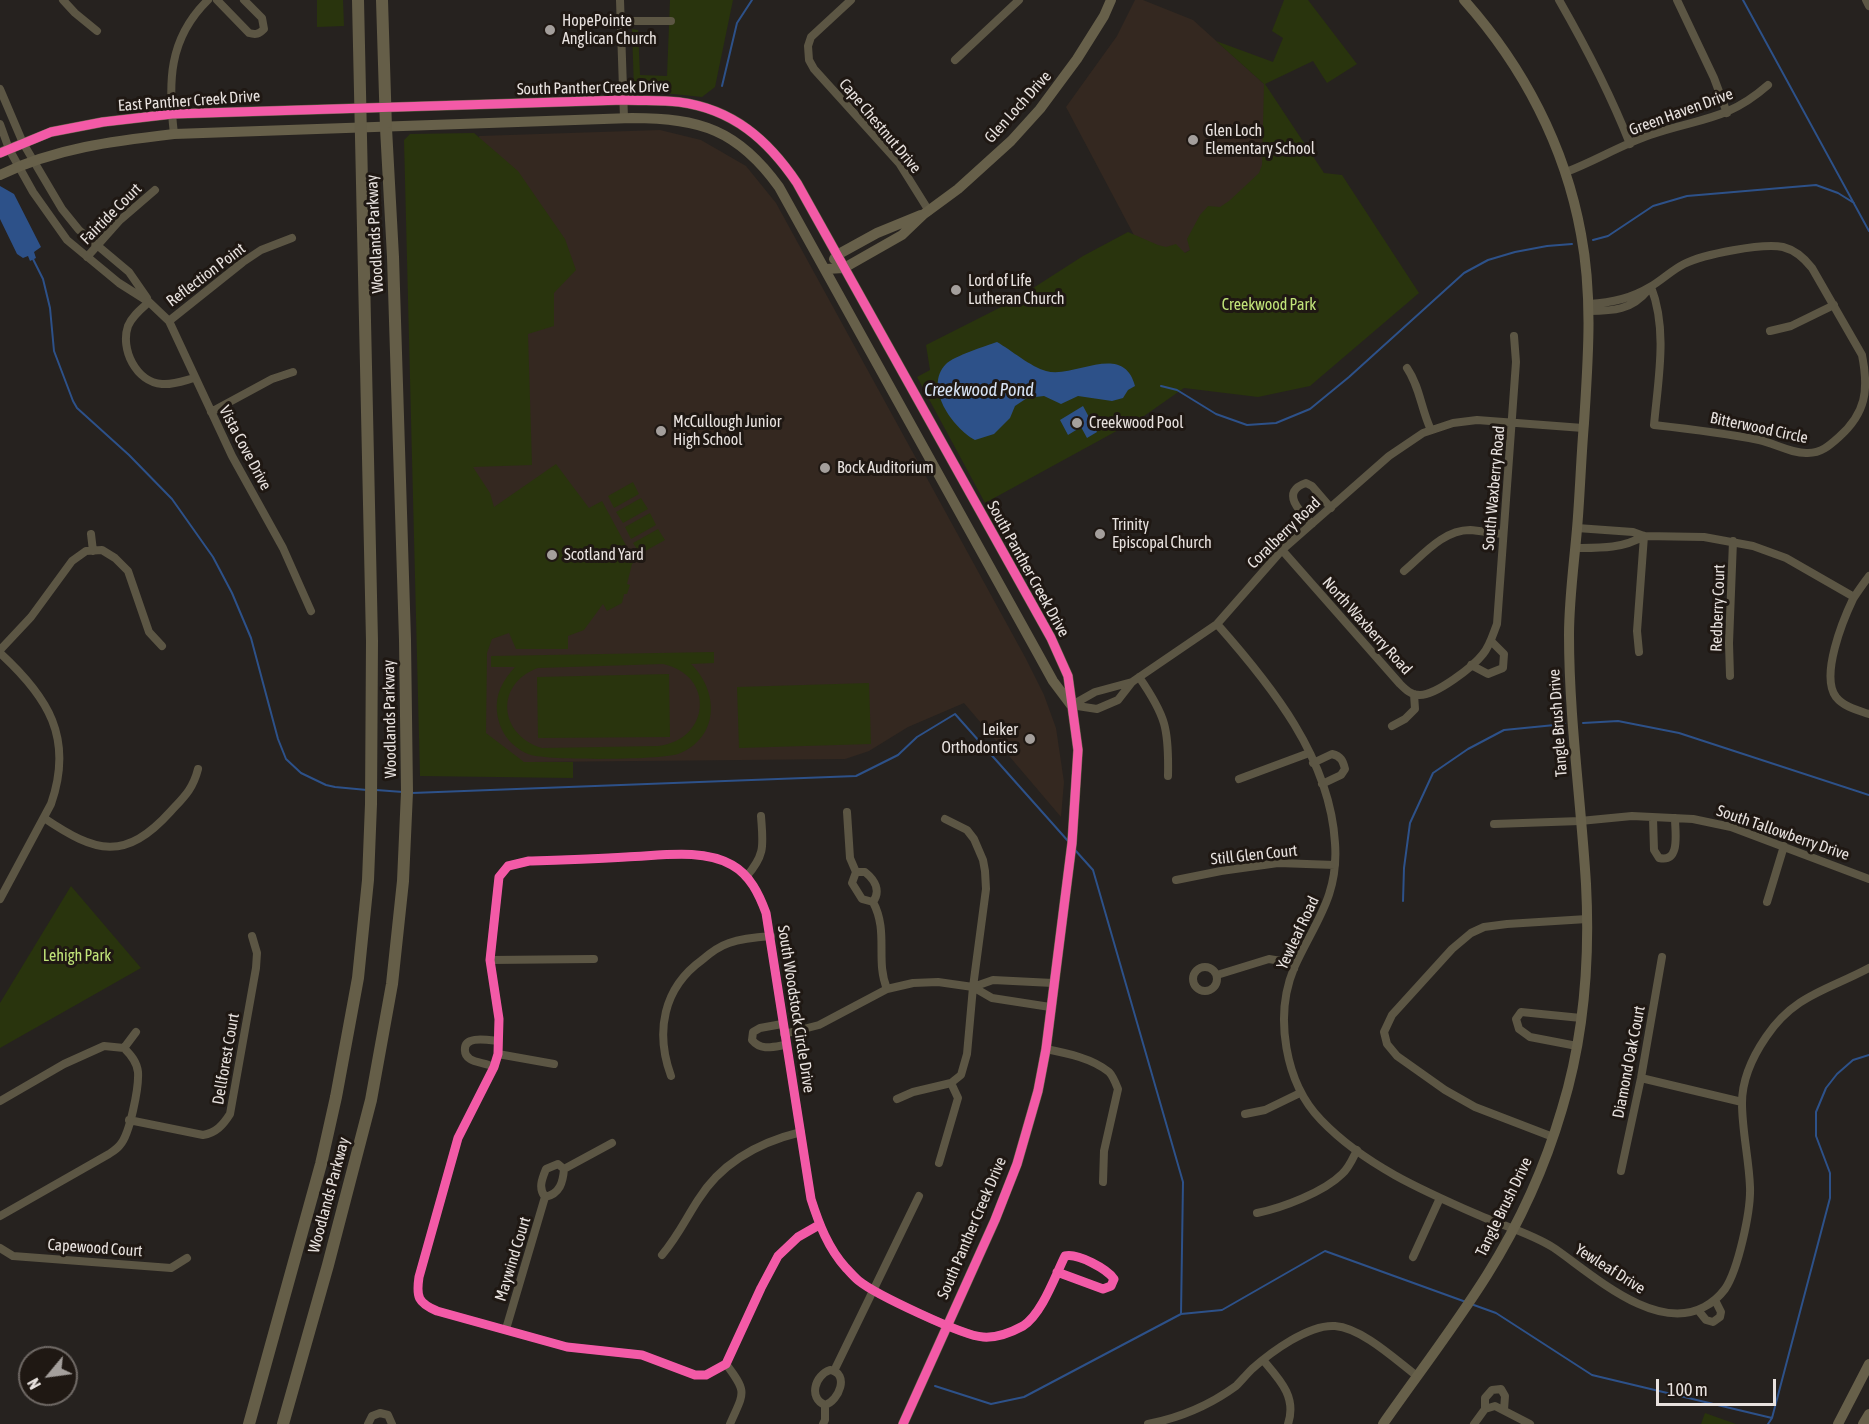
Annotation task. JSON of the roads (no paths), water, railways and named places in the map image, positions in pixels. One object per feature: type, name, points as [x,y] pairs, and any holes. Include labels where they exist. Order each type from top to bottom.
[{"type":"main road","name":"Woodlands Parkway","points":[[249,1424],[315,1186],[336,1097],[358,978],[364,924],[371,804],[372,641],[358,0]]},
{"type":"main road","name":"Woodlands Parkway","points":[[283,1424],[371,1100],[392,984],[403,881],[407,775],[393,257],[382,0]]},
{"type":"street","points":[[63,0],[98,31]]},
{"type":"street","points":[[174,134],[171,75],[177,47],[192,17],[208,0]]},
{"type":"street","points":[[217,0],[249,33],[254,35],[264,29],[262,18],[244,0]]},
{"type":"street","points":[[620,0],[624,118]]},
{"type":"street","name":"Cape Chestnut Drive","points":[[851,0],[811,37],[808,46],[809,60],[898,163],[927,212]]},
{"type":"street","points":[[955,60],[1019,0]]},
{"type":"street","name":"Glen Loch Drive","points":[[826,269],[844,268],[902,235],[1011,141],[1040,109],[1077,59],[1104,16],[1111,0]]},
{"type":"street","name":"Tangle Brush Drive","points":[[1383,1424],[1470,1302],[1513,1229],[1538,1176],[1569,1085],[1577,1046],[1587,967],[1586,883],[1569,648],[1589,352],[1589,308],[1581,232],[1566,172],[1546,123],[1524,82],[1497,40],[1464,0]]},
{"type":"street","points":[[1559,0],[1610,94],[1630,144]]},
{"type":"street","points":[[1677,0],[1698,41],[1727,113]]},
{"type":"street","points":[[1866,0],[1869,6]]},
{"type":"street","points":[[621,21],[671,21]]},
{"type":"street","name":"Green Haven Drive","points":[[1566,172],[1648,136],[1727,113],[1739,107],[1768,85]]},
{"type":"street","name":"Vista Cove Drive","points":[[0,89],[23,143],[62,209],[79,230],[129,272],[149,302]]},
{"type":"street","name":"South Panther Creek Drive","points":[[386,108],[624,100],[680,102],[706,108],[747,128],[782,161],[797,183],[1051,638],[1068,676],[1078,750],[1071,848],[1046,1049],[1033,1108],[1012,1179],[987,1240],[903,1424]]},
{"type":"street","name":"East Panther Creek Drive","points":[[5,151],[51,132],[103,122],[172,114],[386,108]]},
{"type":"street","name":"South Panther Creek Drive","points":[[360,128],[624,118],[681,120],[719,132],[739,144],[754,157],[779,187],[1037,652],[1071,705]]},
{"type":"street","name":"Vista Cove Drive","points":[[0,124],[5,151],[18,166],[50,218],[67,240],[119,283],[149,302],[169,321],[210,412],[283,548],[311,611]]},
{"type":"street","name":"East Panther Creek Drive","points":[[0,175],[18,166],[60,152],[109,141],[174,134],[360,128]]},
{"type":"street","name":"Fairtide Court","points":[[87,257],[119,221],[155,190]]},
{"type":"street","name":"Glen Loch Drive","points":[[826,269],[837,255],[894,225],[927,212]]},
{"type":"street","name":"Reflection Point","points":[[169,321],[243,262],[261,250],[292,238]]},
{"type":"street","name":"Bitterwood Circle","points":[[1589,308],[1651,287],[1673,270],[1696,259],[1767,245],[1785,247],[1805,259],[1862,355],[1867,370],[1868,385],[1866,399],[1854,423],[1820,452],[1805,454],[1764,441],[1719,432],[1654,425],[1660,330],[1657,302],[1651,287]]},
{"type":"street","points":[[149,302],[132,317],[128,327],[126,348],[135,368],[149,381],[160,384],[173,384],[194,378]]},
{"type":"street","points":[[1770,331],[1791,326],[1834,305]]},
{"type":"street","name":"South Waxberry Road","points":[[1483,654],[1497,624],[1499,607],[1516,362],[1514,336]]},
{"type":"street","points":[[1407,368],[1416,380],[1423,413],[1431,430]]},
{"type":"street","points":[[210,412],[272,379],[293,372]]},
{"type":"street","name":"Coralberry Road","points":[[1071,705],[1097,709],[1118,700],[1135,680],[1217,624],[1282,550],[1389,456],[1411,440],[1443,425],[1466,421],[1583,428]]},
{"type":"street","points":[[1312,525],[1298,509],[1293,499],[1294,492],[1300,485],[1306,483],[1312,486],[1331,508]]},
{"type":"street","points":[[1577,528],[1633,532],[1644,536],[1676,535],[1733,541],[1786,558],[1854,597]]},
{"type":"street","points":[[1404,571],[1450,534],[1468,530],[1503,534]]},
{"type":"street","points":[[91,534],[93,551]]},
{"type":"street","points":[[1575,548],[1607,548],[1631,544],[1644,536]]},
{"type":"street","points":[[1639,652],[1637,631],[1644,536]]},
{"type":"street","name":"Redberry Court","points":[[1730,676],[1733,541]]},
{"type":"street","points":[[0,899],[3,887],[44,818],[57,788],[60,750],[57,731],[46,706],[0,651],[31,617],[72,561],[86,551],[102,550],[115,558],[128,571],[149,632],[162,646]]},
{"type":"street","name":"North Waxberry Road","points":[[1282,550],[1400,684],[1414,694],[1428,694],[1437,690],[1483,654]]},
{"type":"street","points":[[1869,576],[1854,597],[1845,617],[1833,658],[1831,675],[1832,688],[1836,696],[1846,705],[1869,714]]},
{"type":"street","name":"Yewleaf Road","points":[[1217,624],[1274,693],[1294,725],[1322,784],[1334,832],[1335,865],[1330,894],[1326,907],[1294,969],[1286,1003],[1286,1038],[1292,1071],[1300,1093],[1319,1118],[1357,1150],[1422,1190],[1513,1229]]},
{"type":"street","points":[[1471,665],[1488,674],[1503,668],[1504,654],[1491,640]]},
{"type":"street","points":[[1135,680],[1156,701],[1165,722],[1168,776]]},
{"type":"street","name":"Coralberry Road","points":[[1071,705],[1095,692],[1135,680]]},
{"type":"street","points":[[1392,726],[1405,719],[1415,709],[1414,694]]},
{"type":"street","points":[[1239,779],[1309,753]]},
{"type":"street","points":[[1313,763],[1332,754],[1338,755],[1343,761],[1345,769],[1341,775],[1322,784]]},
{"type":"street","points":[[44,818],[94,846],[130,844],[160,823],[194,785],[198,769]]},
{"type":"street","points":[[847,812],[850,858],[856,872],[852,883],[862,899],[873,902]]},
{"type":"street","points":[[746,877],[760,859],[763,847],[761,816]]},
{"type":"street","name":"South Tallowberry Drive","points":[[1494,824],[1580,821],[1632,816],[1694,819],[1719,823],[1869,879]]},
{"type":"street","points":[[1653,818],[1654,850],[1659,858],[1665,859],[1670,858],[1675,852],[1675,818]]},
{"type":"street","points":[[897,1099],[913,1092],[951,1083],[961,1075],[967,1054],[986,889],[983,860],[974,839],[967,830],[945,819]]},
{"type":"street","points":[[1767,902],[1784,846]]},
{"type":"street","name":"South Woodstock Circle Drive","points":[[490,960],[499,877],[508,866],[529,861],[689,855],[724,861],[735,866],[746,877],[762,902],[771,936],[785,1045],[812,1199],[819,1225],[845,1267],[859,1282],[873,1290],[947,1326],[984,1337],[997,1336],[1023,1326],[1032,1318],[1057,1272]]},
{"type":"street","name":"Still Glen Court","points":[[1176,880],[1278,863],[1335,865]]},
{"type":"street","points":[[856,872],[865,872],[876,885],[878,892],[873,902],[881,921],[881,962],[883,980],[887,989]]},
{"type":"street","points":[[1553,1137],[1475,1107],[1445,1090],[1396,1056],[1387,1044],[1384,1032],[1392,1015],[1452,949],[1471,933],[1484,927],[1507,924],[1587,919]]},
{"type":"street","name":"Dellforest Court","points":[[129,1120],[203,1135],[212,1133],[224,1124],[230,1114],[256,968],[257,953],[252,936]]},
{"type":"street","points":[[671,1076],[665,1059],[663,1023],[669,1001],[678,982],[691,967],[727,944],[741,939],[771,936]]},
{"type":"street","name":"Diamond Oak Court","points":[[1621,1171],[1641,1078],[1662,957]]},
{"type":"street","points":[[594,959],[490,960],[499,1019],[498,1054],[458,1138],[419,1277],[417,1291],[419,1299],[436,1311],[567,1347],[642,1355],[695,1375],[706,1375],[726,1364],[733,1353],[761,1288],[778,1256],[798,1237],[819,1225]]},
{"type":"street","points":[[1217,975],[1269,959],[1281,961],[1294,969]]},
{"type":"street","points":[[1698,1310],[1706,1320],[1713,1322],[1720,1317],[1721,1312],[1712,1303],[1731,1278],[1748,1210],[1750,1192],[1742,1102],[1749,1071],[1767,1036],[1800,1002],[1816,991],[1869,968]]},
{"type":"street","points":[[973,987],[993,980],[1053,983]]},
{"type":"street","points":[[784,1034],[819,1025],[887,989],[913,983],[938,982],[973,987],[992,998],[1050,1007]]},
{"type":"street","points":[[1577,1046],[1530,1037],[1519,1029],[1516,1019],[1521,1011],[1581,1018]]},
{"type":"street","points":[[782,1024],[760,1028],[753,1032],[752,1040],[756,1046],[762,1048],[785,1045]]},
{"type":"street","points":[[124,1048],[136,1032]]},
{"type":"street","points":[[494,1066],[472,1060],[464,1050],[466,1044],[472,1040],[498,1041]]},
{"type":"street","points":[[0,1101],[64,1064],[104,1046],[124,1048],[132,1055],[138,1071],[138,1082],[128,1130],[121,1145],[0,1216]]},
{"type":"street","points":[[1046,1049],[1066,1053],[1099,1066],[1110,1074],[1118,1089],[1104,1151],[1103,1182]]},
{"type":"street","points":[[498,1054],[554,1064]]},
{"type":"street","points":[[1641,1078],[1742,1102]]},
{"type":"street","points":[[939,1163],[958,1098],[951,1083]]},
{"type":"street","points":[[1245,1114],[1265,1110],[1300,1093]]},
{"type":"street","points":[[662,1255],[677,1237],[698,1199],[736,1160],[752,1149],[781,1137],[801,1132]]},
{"type":"street","name":"Maywind Court","points":[[564,1169],[612,1143]]},
{"type":"street","points":[[1257,1213],[1277,1209],[1333,1181],[1342,1174],[1357,1150]]},
{"type":"street","name":"Maywind Court","points":[[545,1197],[541,1192],[540,1184],[546,1169],[558,1164],[564,1169]]},
{"type":"street","name":"Maywind Court","points":[[545,1197],[551,1196],[558,1190],[563,1181],[564,1169]]},
{"type":"street","points":[[834,1371],[919,1196]]},
{"type":"street","name":"Maywind Court","points":[[506,1329],[545,1197]]},
{"type":"street","points":[[1413,1257],[1440,1198]]},
{"type":"street","name":"Yewleaf Drive","points":[[1513,1229],[1533,1235],[1632,1301],[1656,1311],[1671,1313],[1698,1310],[1712,1303]]},
{"type":"street","name":"Capewood Court","points":[[0,1248],[13,1256],[171,1268],[187,1258]]},
{"type":"street","points":[[1072,1254],[1109,1271],[1114,1279],[1111,1286],[1103,1289],[1057,1272],[1065,1256],[1072,1254]]},
{"type":"street","points":[[1148,1424],[1168,1422],[1214,1400],[1237,1385],[1263,1360],[1294,1339],[1319,1327],[1335,1326],[1360,1334],[1417,1376]]},
{"type":"street","points":[[1263,1360],[1287,1390],[1292,1407],[1288,1424]]},
{"type":"street","points":[[726,1364],[741,1384],[743,1394],[730,1424]]},
{"type":"street","points":[[1838,1424],[1869,1364]]},
{"type":"street","points":[[825,1405],[814,1396],[815,1390],[824,1372],[834,1371]]},
{"type":"street","points":[[825,1405],[831,1403],[841,1385],[842,1379],[834,1371]]},
{"type":"street","points":[[1474,1424],[1485,1409],[1485,1398],[1492,1390],[1501,1389],[1505,1396],[1504,1410]]},
{"type":"street","points":[[823,1424],[825,1405]]},
{"type":"street","points":[[1485,1409],[1495,1406],[1530,1424]]},
{"type":"street","points":[[368,1424],[372,1416],[380,1413],[388,1415],[392,1424]]},
{"type":"street","points":[[1863,1424],[1869,1414]]},
{"type":"water","points":[[0,186],[14,194],[41,247],[34,252],[36,258],[30,261],[28,256],[23,258],[17,254],[0,219]]},
{"type":"water","name":"Creekwood Pond","points":[[997,342],[1046,371],[1058,372],[1109,364],[1120,366],[1129,373],[1135,386],[1128,390],[1123,398],[1112,401],[1078,396],[1061,404],[1044,396],[1027,398],[1015,406],[1010,418],[994,434],[975,440],[958,426],[944,406],[939,395],[940,373],[946,364],[956,358]]},
{"type":"water","name":"Creekwood Pool","points":[[1083,406],[1097,432],[1087,438],[1081,427],[1068,435],[1060,420]]},
{"type":"waterway","points":[[722,86],[737,23],[752,0]]},
{"type":"waterway","points":[[1743,0],[1869,231]]},
{"type":"waterway","points":[[1593,240],[1608,236],[1653,206],[1687,196],[1816,185],[1838,193],[1854,203]]},
{"type":"waterway","points":[[1161,386],[1177,390],[1216,414],[1247,425],[1276,423],[1310,409],[1349,377],[1464,273],[1488,260],[1515,252],[1572,244]]},
{"type":"waterway","points":[[33,259],[43,279],[50,308],[54,351],[73,401],[77,408],[129,455],[172,499],[213,557],[232,593],[251,638],[278,739],[286,759],[301,773],[326,785],[367,790]]},
{"type":"waterway","points":[[412,793],[856,776],[898,755],[917,737],[955,714],[1068,841]]},
{"type":"waterway","points":[[1583,723],[1618,721],[1679,733],[1869,795]]},
{"type":"waterway","points":[[1403,901],[1404,868],[1410,823],[1433,773],[1468,749],[1504,730],[1565,724]]},
{"type":"waterway","points":[[376,790],[403,792]]},
{"type":"waterway","points":[[935,1386],[991,1404],[1024,1397],[1181,1314],[1183,1182],[1093,870],[1075,850]]},
{"type":"waterway","points":[[1768,1424],[1772,1418],[1830,1198],[1830,1173],[1816,1136],[1816,1112],[1826,1088],[1837,1074],[1853,1060],[1869,1055]]},
{"type":"waterway","points":[[1181,1314],[1222,1310],[1325,1251],[1466,1302]]},
{"type":"waterway","points":[[1471,1304],[1496,1313],[1592,1375],[1772,1418]]},
{"type":"place","name":"HopePointe Anglican Church","points":[[550,30]]},
{"type":"place","name":"Glen Loch Elementary School","points":[[1193,140]]},
{"type":"place","name":"Lord of Life Lutheran Church","points":[[956,290]]},
{"type":"place","name":"Creekwood Pool","points":[[1077,423]]},
{"type":"place","name":"McCullough Junior High School","points":[[661,431]]},
{"type":"place","name":"Bock Auditorium","points":[[825,468]]},
{"type":"place","name":"Trinity Episcopal Church","points":[[1100,534]]},
{"type":"place","name":"Scotland Yard","points":[[552,555]]},
{"type":"place","name":"Leiker Orthodontics","points":[[1030,739]]},
{"type":"park label","name":"Creekwood Park","points":[[1269,305]]},
{"type":"park label","name":"Lehigh Park","points":[[77,956]]}]
